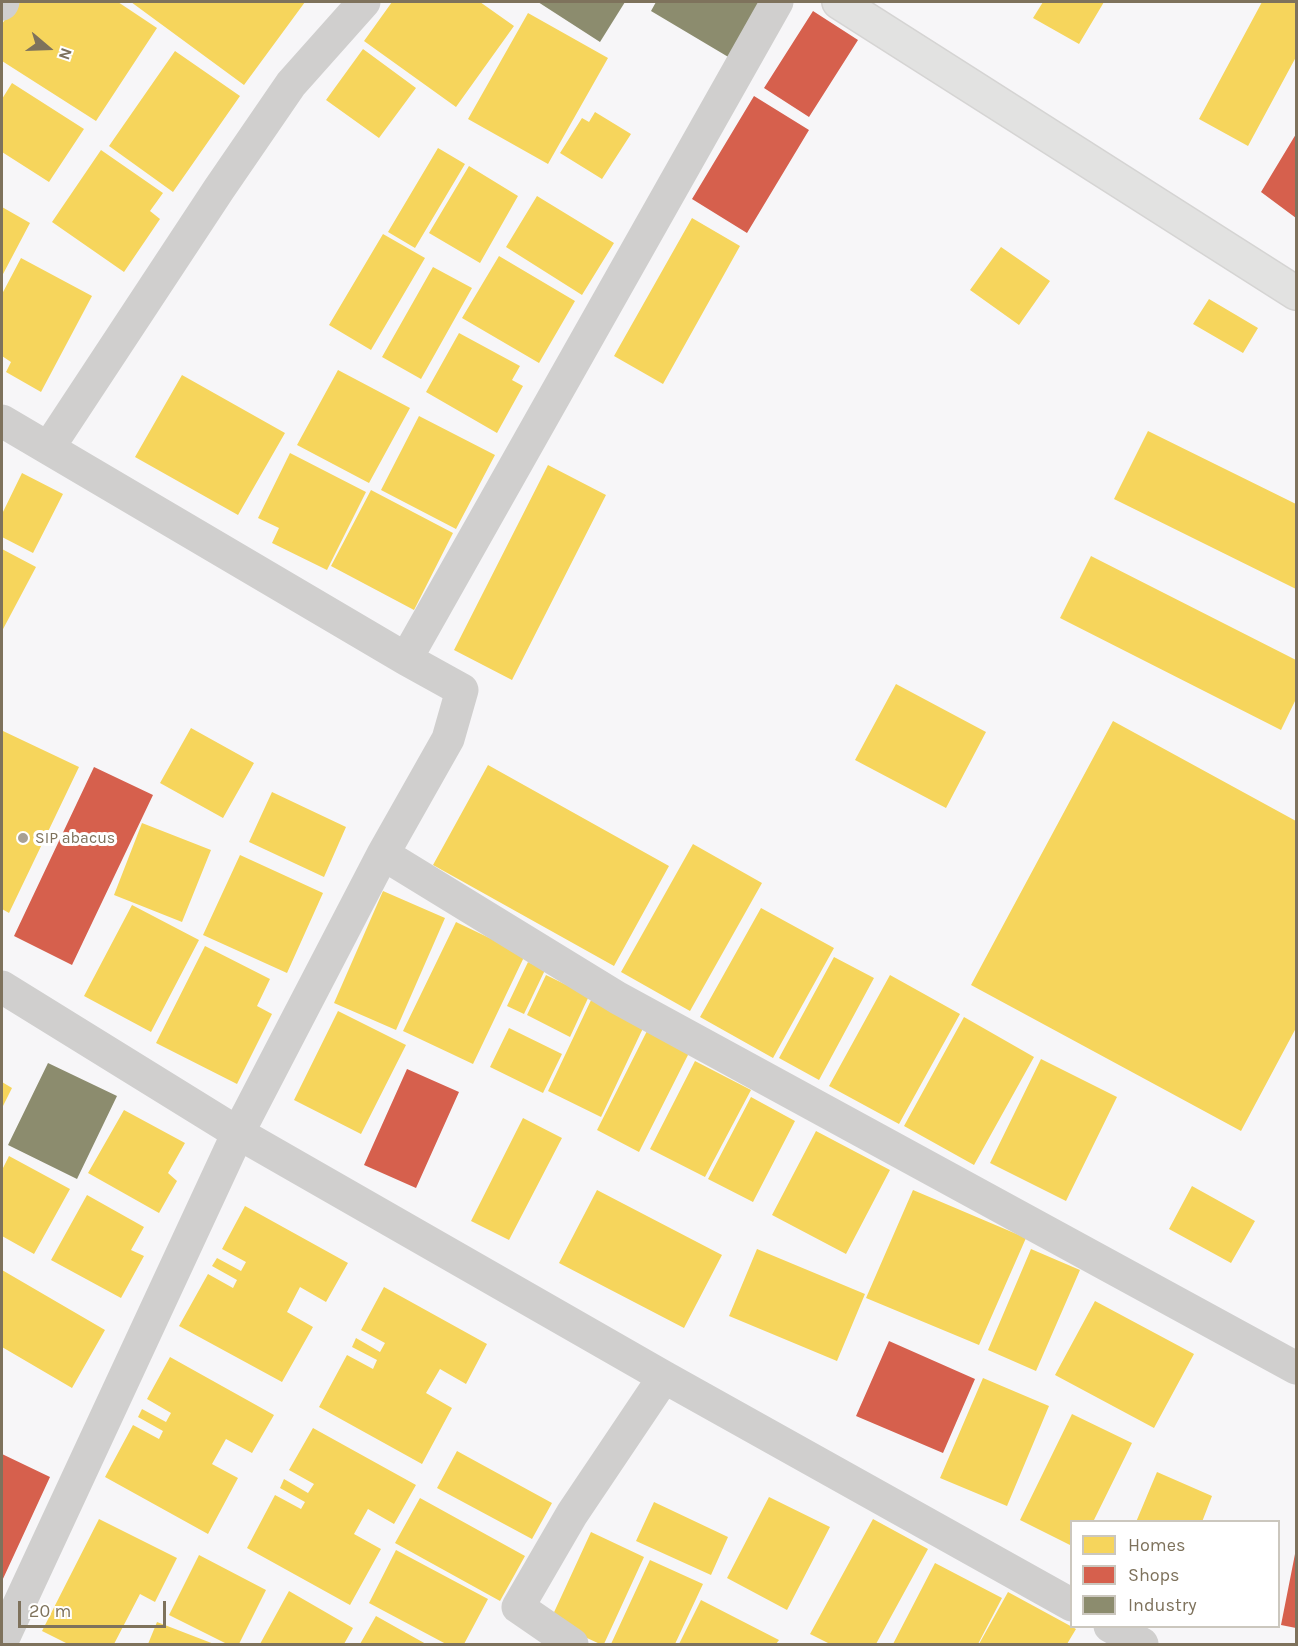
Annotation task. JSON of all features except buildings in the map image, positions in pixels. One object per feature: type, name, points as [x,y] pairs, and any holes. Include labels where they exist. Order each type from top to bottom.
[{"type":"street","points":[[49,447],[291,84],[364,2]]},
{"type":"street","points":[[406,659],[777,2]]},
{"type":"street","points":[[839,2],[1296,293]]},
{"type":"street","points":[[2,421],[462,690],[448,738],[383,854],[238,1133],[2,1641]]},
{"type":"street","points":[[383,854],[618,998],[1296,1368]]},
{"type":"street","points":[[2,987],[238,1133],[664,1377],[1070,1604]]},
{"type":"street","points":[[572,1644],[518,1607],[572,1514],[664,1377]]},
{"type":"street","points":[[1114,1628],[1142,1644]]},
{"type":"place","name":"SIP abacus","points":[[23,838]]}]
